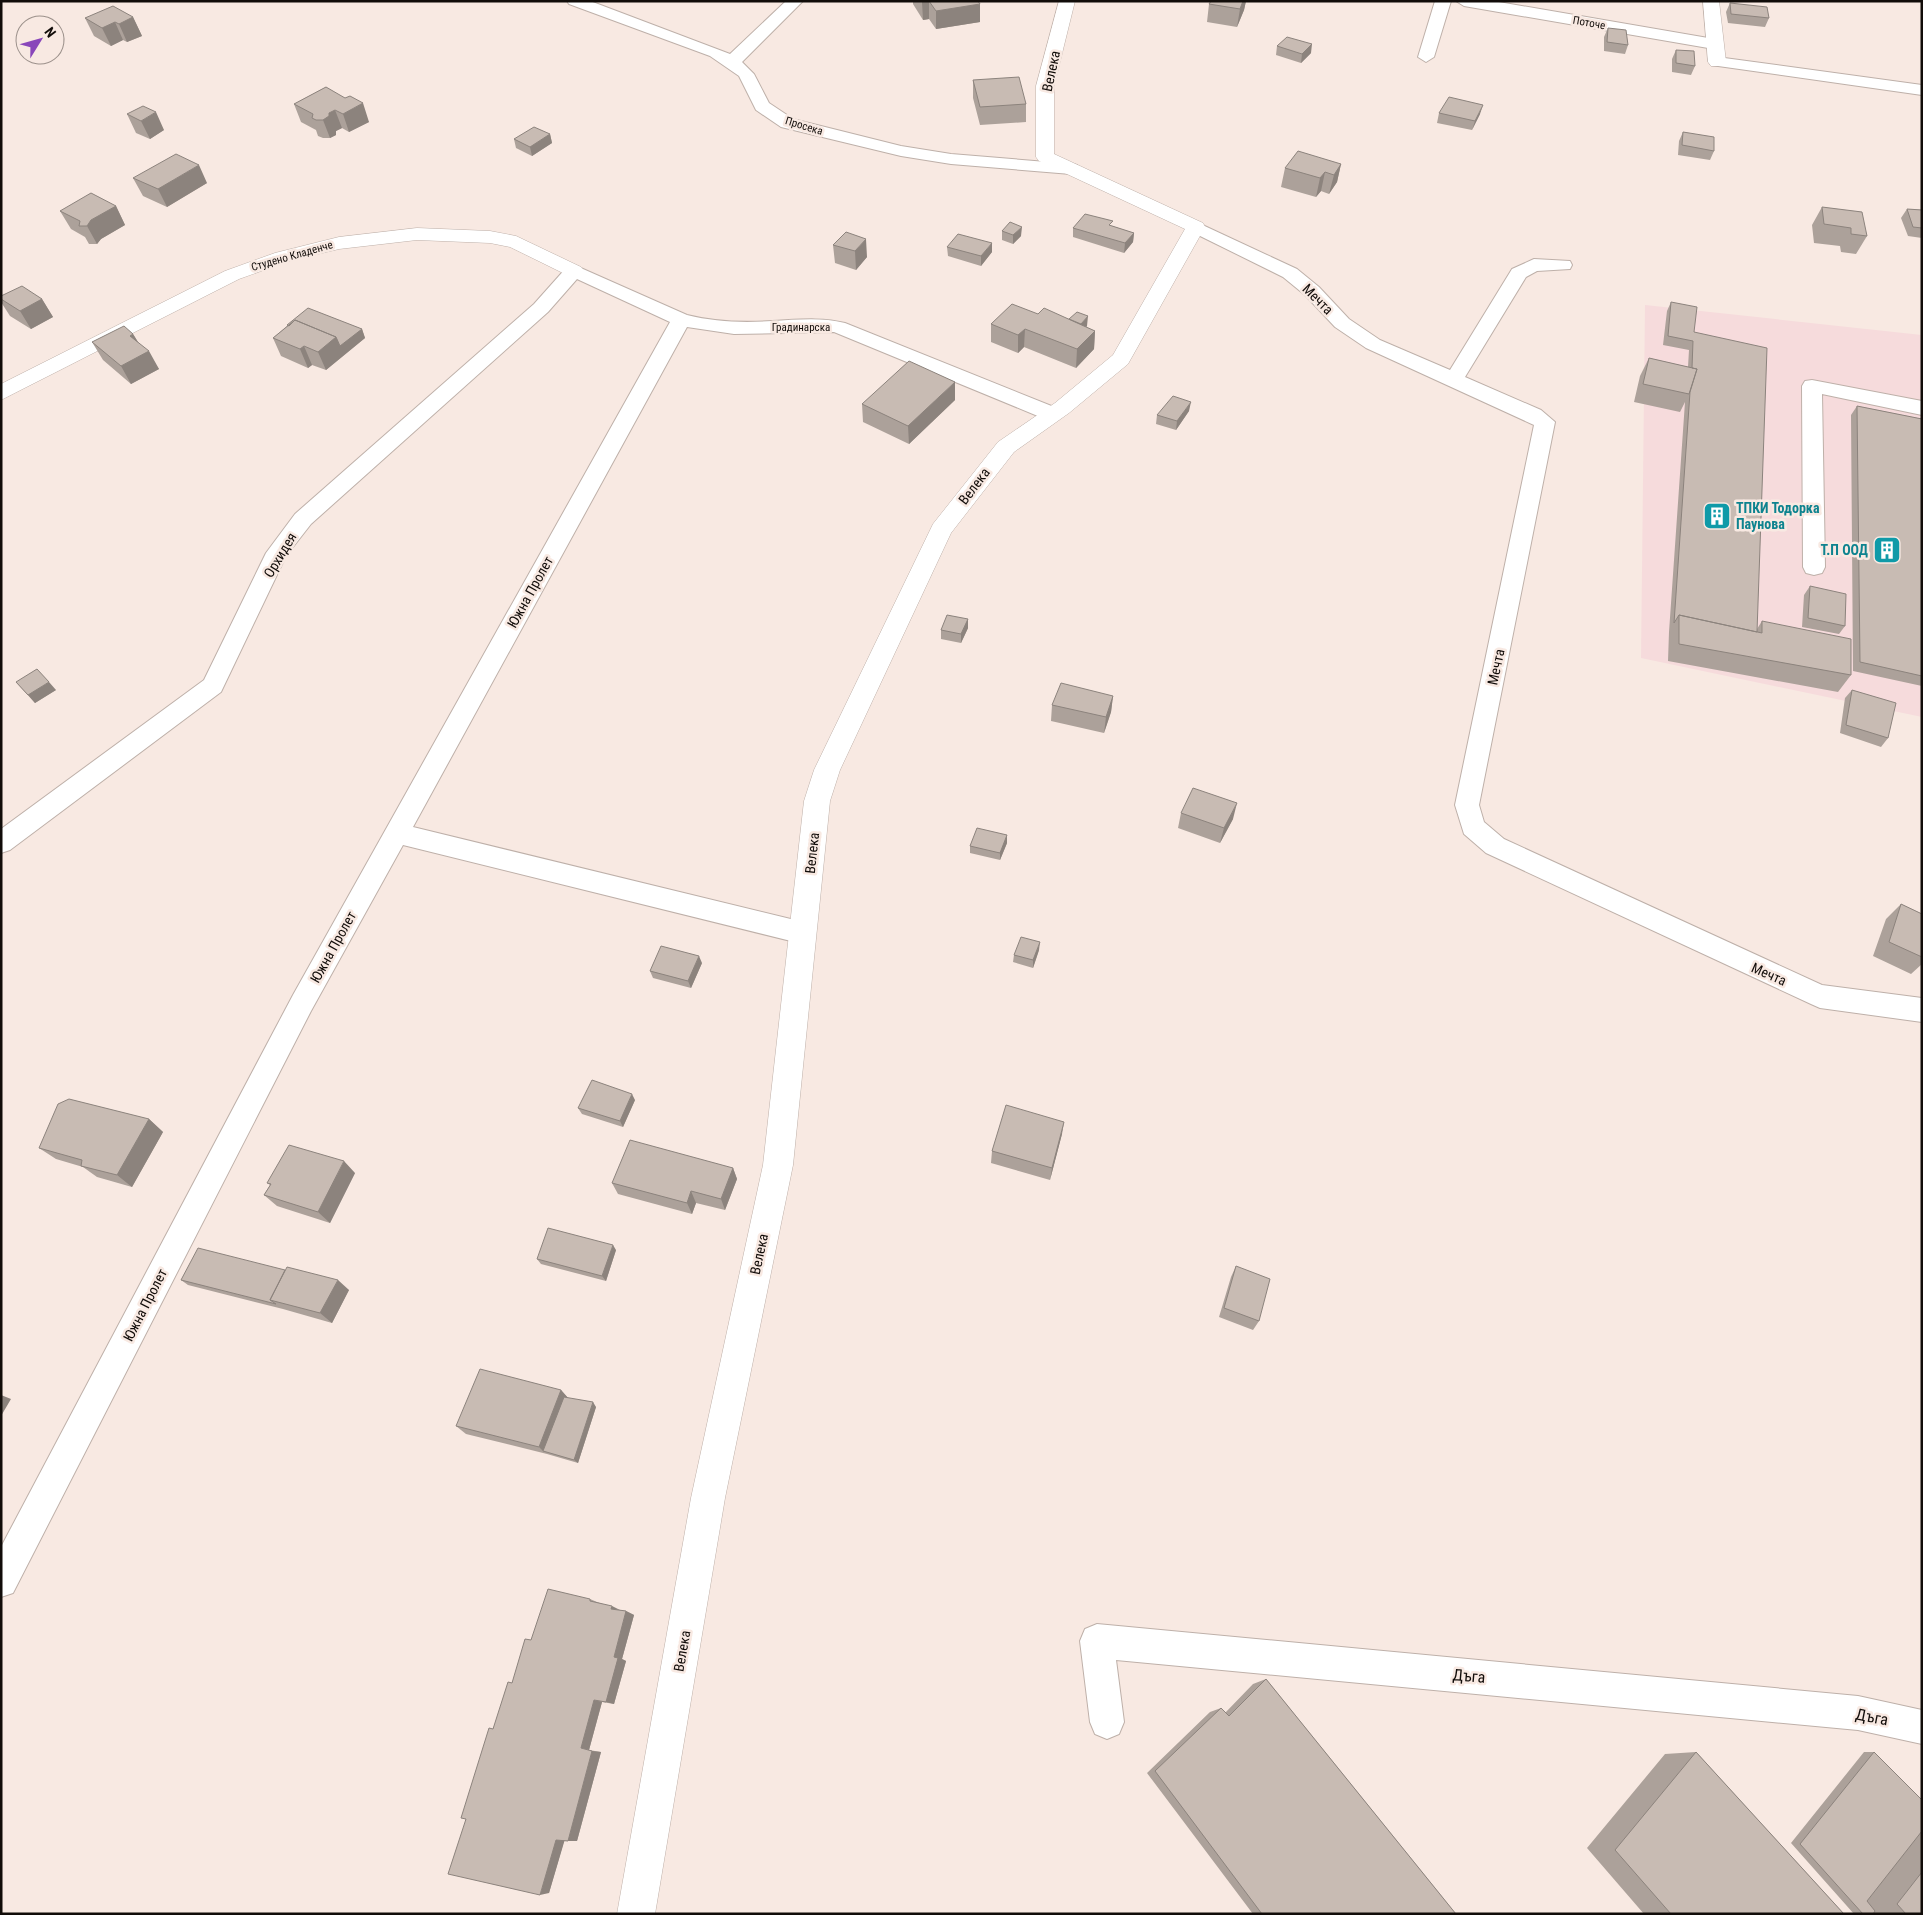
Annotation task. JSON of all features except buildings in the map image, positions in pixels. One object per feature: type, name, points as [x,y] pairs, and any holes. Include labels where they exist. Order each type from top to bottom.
[{"type":"street","name":"Велека","points":[[636,1914],[708,1498],[778,1165],[817,801],[825,778],[941,530],[1006,446],[1052,414],[1121,359],[1196,228],[1045,157],[1045,86],[1067,1]]},
{"type":"street","points":[[1711,1],[1717,62]]},
{"type":"street","name":"Студено Кладенче","points":[[1,393],[232,274],[282,257],[329,245],[417,234],[490,237],[516,242],[574,271]]},
{"type":"lane","name":"Просека","points":[[575,1],[716,53],[732,62],[746,74],[762,106],[787,123],[909,152],[951,159],[1071,169]]},
{"type":"lane","points":[[732,62],[795,1]]},
{"type":"lane","points":[[1426,57],[1443,1]]},
{"type":"lane","name":"Поточе","points":[[1464,1],[1714,44]]},
{"type":"lane","points":[[1717,62],[1922,90]]},
{"type":"lane","name":"Мечта","points":[[1196,228],[1290,273],[1312,291],[1342,323],[1373,344],[1534,415],[1545,422],[1467,805],[1473,827],[1495,846],[1812,993],[1820,996],[1922,1010]]},
{"type":"lane","points":[[1454,379],[1519,273],[1534,265],[1563,265]]},
{"type":"lane","name":"Градинарска","points":[[574,271],[681,320],[714,328],[824,325],[838,327],[1052,414]]},
{"type":"lane","name":"Орхидея","points":[[1,843],[160,728],[213,686],[277,553],[303,519],[541,308],[574,271]]},
{"type":"lane","name":"Южна Пролет","points":[[1,1581],[297,1012],[681,320]]},
{"type":"lane","points":[[1814,567],[1812,386],[1922,408]]},
{"type":"lane","points":[[396,833],[803,933]]},
{"type":"lane","name":"Дъга","points":[[1107,1722],[1097,1641],[1858,1713],[1922,1727]]},
{"type":"shaded area","points":[[1645,305],[1922,335],[1922,717],[1641,658]]},
{"type":"place","name":"ТПКИ Тодорка Паунова","points":[[1717,516]]},
{"type":"place","name":"Т.П ООД","points":[[1887,550]]}]
